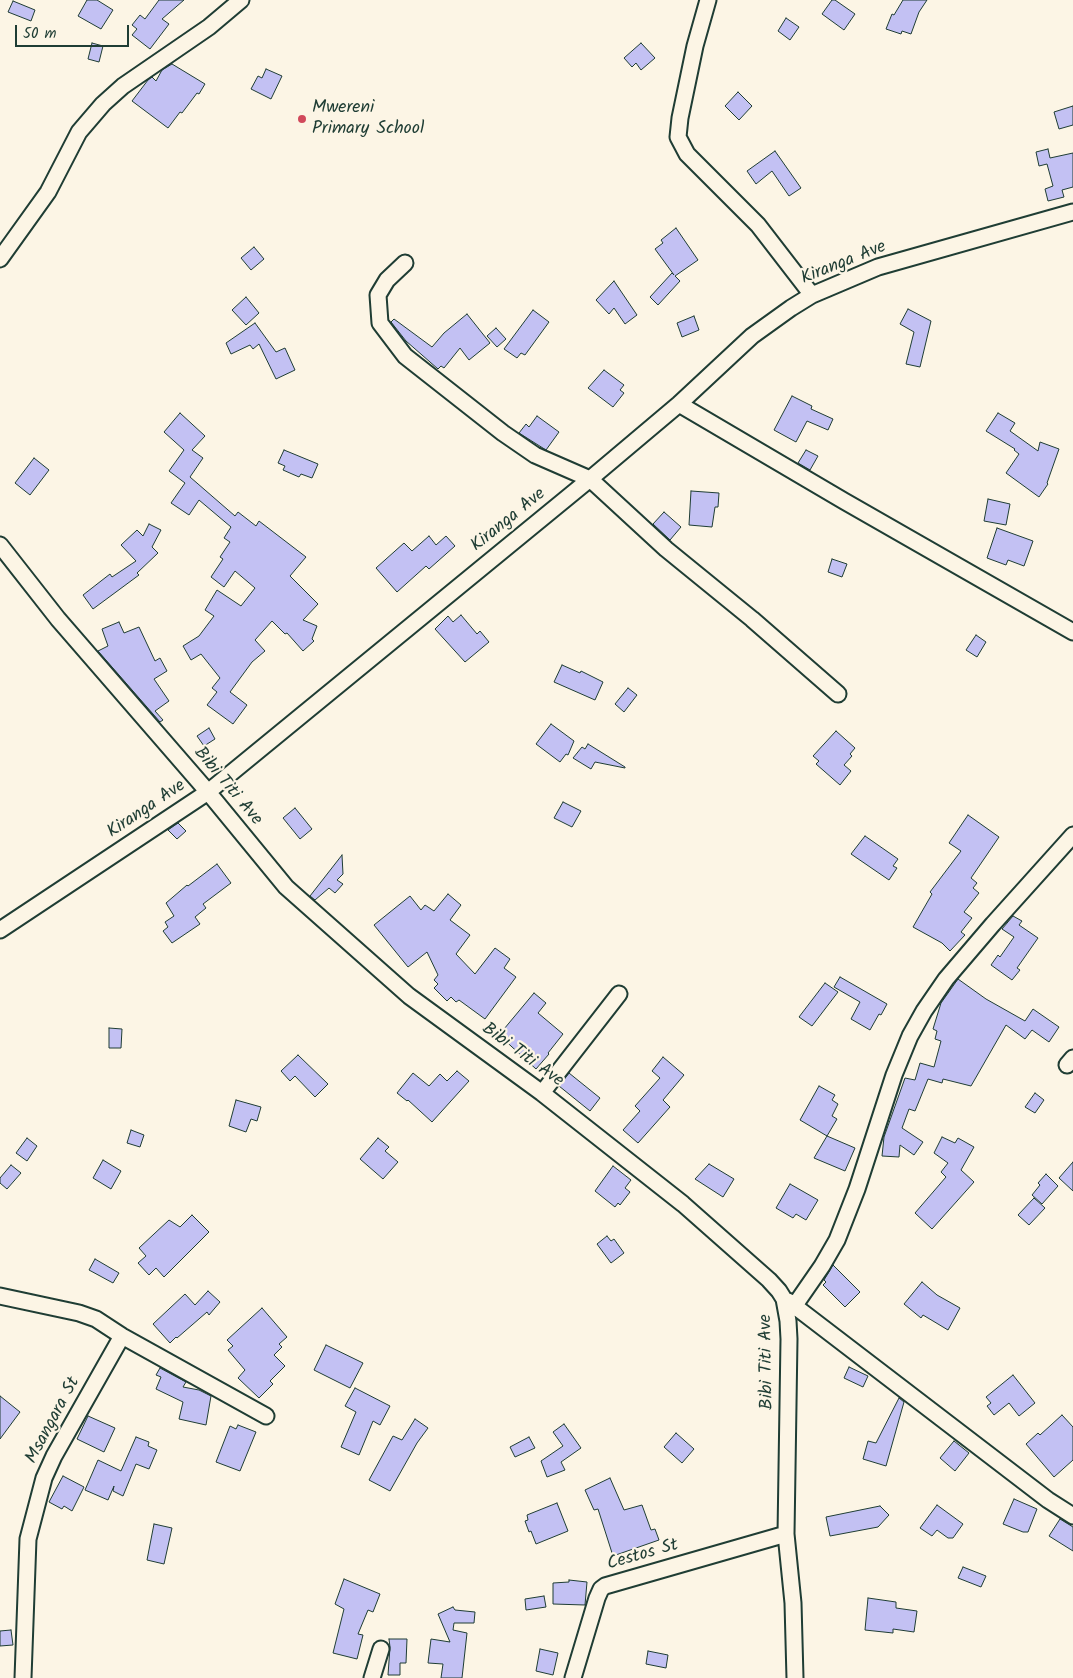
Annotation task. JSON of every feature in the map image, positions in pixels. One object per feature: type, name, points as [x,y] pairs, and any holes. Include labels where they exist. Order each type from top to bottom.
[{"type":"street","points":[[0,259],[48,192],[79,132],[103,104],[123,86],[209,27],[241,0]]},
{"type":"street","points":[[708,0],[695,46],[680,118],[678,137],[687,154],[758,225],[812,294]]},
{"type":"street","name":"Kiranga Ave","points":[[0,930],[208,792],[590,479],[679,404],[752,336],[812,294],[878,267],[1073,212]]},
{"type":"street","points":[[405,262],[386,280],[378,295],[380,323],[405,356],[503,433],[535,454],[590,479],[666,549],[752,619],[838,694]]},
{"type":"street","points":[[679,404],[1073,632]]},
{"type":"street","name":"Bibi Titi Ave","points":[[0,545],[58,619],[208,792],[286,887],[364,958],[410,996],[542,1093],[683,1204],[769,1280],[790,1302],[788,1321],[786,1534],[793,1603],[795,1678]]},
{"type":"street","points":[[1073,836],[946,979],[924,1011],[910,1036],[894,1075],[837,1240],[822,1266],[790,1302],[1040,1494],[1073,1516]]},
{"type":"street","points":[[542,1093],[619,994]]},
{"type":"street","points":[[0,1296],[79,1313],[96,1319],[122,1336],[266,1416]]},
{"type":"street","name":"Msangara St","points":[[23,1678],[28,1539],[44,1478],[54,1456],[122,1336]]},
{"type":"street","name":"Cestos St","points":[[572,1678],[601,1589],[786,1534]]},
{"type":"street","points":[[372,1678],[382,1649]]},
{"type":"building","points":[[87,0],[97,0],[113,10],[101,29],[78,16]]},
{"type":"building","points":[[159,0],[184,0],[162,19],[169,24],[150,49],[132,35],[137,29],[132,25],[140,15],[145,19]]},
{"type":"building","points":[[832,0],[835,0],[855,14],[844,30],[822,14]]},
{"type":"building","points":[[903,0],[927,0],[919,12],[911,34],[902,31],[901,34],[886,29],[892,14],[894,15]]},
{"type":"building","points":[[13,1],[35,10],[31,21],[8,12]]},
{"type":"building","points":[[786,18],[799,27],[790,40],[778,31]]},
{"type":"building","points":[[92,43],[103,46],[99,62],[88,59]]},
{"type":"building","points":[[641,43],[655,58],[641,70],[636,63],[632,67],[624,58]]},
{"type":"building","points":[[172,64],[205,84],[199,94],[197,93],[168,128],[132,101],[148,80],[152,77],[156,81],[162,70]]},
{"type":"building","points":[[266,69],[282,76],[271,99],[251,89],[258,76],[262,78]]},
{"type":"building","points":[[738,92],[752,106],[739,120],[725,106]]},
{"type":"building","points":[[1073,106],[1073,125],[1059,129],[1054,112]]},
{"type":"building","points":[[1048,149],[1050,158],[1073,153],[1073,187],[1062,190],[1064,197],[1048,201],[1045,189],[1053,186],[1047,164],[1039,166],[1036,152]]},
{"type":"building","points":[[775,151],[801,188],[789,196],[772,171],[756,184],[747,171]]},
{"type":"building","points":[[676,228],[698,260],[675,276],[680,281],[658,305],[650,297],[672,273],[674,275],[655,249],[663,243],[661,240]]},
{"type":"building","points":[[254,247],[264,259],[251,270],[241,258]]},
{"type":"building","points":[[614,281],[637,315],[625,324],[614,308],[609,314],[596,300]]},
{"type":"building","points":[[246,297],[259,313],[246,325],[232,310]]},
{"type":"building","points":[[908,309],[931,321],[920,367],[906,364],[914,332],[900,324]]},
{"type":"building","points":[[533,310],[549,322],[525,355],[521,353],[517,358],[504,349]]},
{"type":"building","points":[[467,314],[490,343],[469,360],[460,348],[444,368],[441,366],[438,369],[406,341],[391,322],[394,319],[432,347],[444,333]]},
{"type":"building","points":[[694,316],[699,330],[682,337],[677,323]]},
{"type":"building","points":[[255,323],[276,352],[285,348],[295,370],[276,379],[259,344],[253,349],[250,345],[231,354],[226,343]]},
{"type":"building","points":[[496,328],[506,339],[497,347],[487,336]]},
{"type":"building","points":[[604,370],[624,385],[620,390],[624,393],[613,407],[588,388]]},
{"type":"building","points":[[792,396],[812,406],[811,409],[833,419],[828,430],[807,421],[796,442],[774,430]]},
{"type":"building","points":[[180,413],[205,436],[192,450],[203,458],[190,477],[235,516],[238,512],[256,526],[259,521],[306,557],[290,576],[318,604],[303,620],[317,626],[312,639],[314,641],[303,651],[287,633],[285,634],[272,621],[255,640],[265,651],[252,662],[230,692],[247,705],[233,724],[207,705],[217,692],[212,688],[220,678],[201,654],[191,660],[183,646],[199,636],[214,616],[205,610],[217,590],[241,606],[255,588],[235,571],[224,587],[211,577],[223,559],[220,557],[230,542],[224,538],[231,527],[199,500],[189,515],[171,503],[185,483],[169,471],[184,450],[164,432]]},
{"type":"building","points":[[998,413],[1015,423],[1010,431],[1038,451],[1040,442],[1059,449],[1048,484],[1039,497],[1006,473],[1019,454],[1015,449],[986,431]]},
{"type":"building","points":[[537,416],[559,432],[546,450],[519,433],[526,424],[529,427]]},
{"type":"building","points":[[284,450],[318,464],[312,478],[301,474],[299,477],[283,470],[285,466],[278,463]]},
{"type":"building","points":[[806,450],[818,456],[810,470],[798,463]]},
{"type":"building","points":[[34,458],[49,470],[30,495],[15,483]]},
{"type":"building","points":[[691,491],[719,493],[718,507],[715,507],[712,527],[689,525]]},
{"type":"building","points":[[988,499],[1010,504],[1006,525],[984,521]]},
{"type":"building","points":[[664,512],[681,527],[670,540],[653,524]]},
{"type":"building","points":[[149,524],[161,530],[152,547],[158,553],[137,573],[139,575],[93,609],[83,595],[110,574],[112,577],[136,561],[121,545],[137,530],[143,536]]},
{"type":"building","points":[[997,528],[1033,541],[1024,566],[1008,560],[1006,565],[987,558]]},
{"type":"building","points":[[429,536],[436,545],[446,536],[455,546],[429,569],[426,566],[397,592],[376,568],[404,543],[412,551]]},
{"type":"building","points":[[832,559],[847,564],[842,577],[828,572]]},
{"type":"building","points":[[461,615],[477,634],[480,631],[489,642],[465,662],[435,629],[448,616],[453,622]]},
{"type":"building","points":[[119,622],[124,633],[139,627],[155,661],[160,658],[167,671],[154,679],[169,701],[155,711],[163,720],[160,722],[98,651],[108,646],[102,629]]},
{"type":"building","points":[[976,635],[986,642],[977,657],[966,650]]},
{"type":"building","points":[[562,665],[580,673],[581,671],[603,682],[595,700],[554,682]]},
{"type":"building","points":[[628,688],[637,695],[624,712],[615,704]]},
{"type":"building","points":[[551,724],[574,741],[568,755],[566,754],[560,762],[536,744]]},
{"type":"building","points":[[209,728],[215,739],[204,746],[197,736]]},
{"type":"building","points":[[836,731],[855,748],[850,754],[852,756],[844,765],[851,771],[840,785],[816,764],[819,761],[813,756]]},
{"type":"building","points":[[588,744],[625,768],[595,762],[591,769],[573,758],[582,747],[585,749]]},
{"type":"building","points":[[563,802],[581,811],[572,827],[554,818]]},
{"type":"building","points":[[295,808],[312,829],[300,839],[283,818]]},
{"type":"building","points":[[968,815],[999,837],[971,878],[977,883],[973,888],[979,893],[964,912],[972,918],[961,932],[965,935],[950,951],[942,943],[913,927],[932,894],[930,892],[961,851],[949,843]]},
{"type":"building","points":[[178,823],[186,831],[177,839],[168,830]]},
{"type":"building","points":[[865,836],[898,859],[893,866],[897,868],[889,880],[851,854]]},
{"type":"building","points":[[342,855],[343,874],[337,880],[343,884],[335,893],[329,888],[315,900],[310,896]]},
{"type":"building","points":[[217,864],[231,883],[203,904],[206,908],[195,917],[200,924],[172,943],[163,931],[168,927],[165,922],[174,916],[166,903],[187,885]]},
{"type":"building","points":[[448,894],[461,905],[450,920],[470,935],[456,954],[475,974],[495,948],[510,959],[504,968],[516,977],[485,1019],[459,1000],[456,1002],[451,997],[447,1001],[434,988],[438,984],[434,980],[438,975],[427,952],[408,967],[374,925],[410,896],[421,910],[425,905],[434,911]]},
{"type":"building","points":[[1013,916],[1022,921],[1019,925],[1038,938],[1017,968],[1020,970],[1012,980],[991,965],[998,955],[1000,957],[1014,937],[1002,929]]},
{"type":"building","points":[[840,977],[887,1004],[870,1030],[851,1019],[860,1002],[834,987]]},
{"type":"building","points":[[958,979],[986,999],[1025,1021],[1033,1009],[1059,1027],[1049,1042],[1032,1030],[1025,1039],[1006,1025],[971,1086],[943,1079],[942,1083],[928,1079],[915,1111],[909,1109],[902,1128],[923,1142],[914,1155],[900,1145],[899,1157],[882,1156],[884,1137],[905,1078],[915,1080],[920,1063],[934,1067],[941,1041],[935,1039],[937,1031],[933,1029],[941,1003]]},
{"type":"building","points":[[825,983],[838,992],[812,1026],[799,1017]]},
{"type":"building","points":[[534,993],[546,1003],[538,1013],[563,1034],[536,1069],[499,1035]]},
{"type":"building","points":[[109,1028],[122,1029],[121,1048],[109,1048]]},
{"type":"building","points":[[298,1055],[328,1084],[315,1097],[295,1076],[290,1081],[281,1071]]},
{"type":"building","points":[[663,1057],[684,1075],[663,1100],[670,1107],[638,1143],[623,1130],[640,1111],[635,1106],[660,1078],[652,1071]]},
{"type":"building","points":[[457,1071],[469,1081],[432,1122],[408,1100],[397,1093],[413,1073],[429,1086],[440,1074],[447,1081]]},
{"type":"building","points":[[569,1073],[600,1098],[590,1111],[559,1086]]},
{"type":"building","points":[[819,1086],[835,1095],[832,1100],[838,1104],[832,1116],[837,1119],[827,1136],[800,1120]]},
{"type":"building","points":[[1035,1093],[1044,1100],[1035,1113],[1025,1107]]},
{"type":"building","points":[[236,1100],[261,1107],[257,1121],[251,1119],[246,1132],[229,1126]]},
{"type":"building","points":[[131,1130],[144,1135],[140,1147],[127,1143]]},
{"type":"building","points":[[827,1136],[855,1148],[845,1171],[814,1158]]},
{"type":"building","points":[[942,1137],[955,1143],[958,1138],[974,1147],[961,1170],[974,1182],[932,1229],[915,1213],[946,1177],[941,1172],[948,1163],[934,1153]]},
{"type":"building","points":[[27,1138],[37,1146],[27,1161],[16,1153]]},
{"type":"building","points":[[378,1138],[389,1147],[385,1151],[398,1162],[383,1179],[360,1159]]},
{"type":"building","points":[[103,1160],[121,1171],[111,1189],[93,1178]]},
{"type":"building","points":[[1073,1162],[1073,1191],[1059,1178]]},
{"type":"building","points":[[709,1164],[734,1179],[723,1197],[695,1179]]},
{"type":"building","points":[[11,1165],[21,1173],[7,1189],[0,1183],[0,1178]]},
{"type":"building","points":[[613,1166],[631,1180],[625,1188],[630,1192],[620,1205],[618,1203],[615,1207],[595,1191]]},
{"type":"building","points":[[1046,1174],[1058,1186],[1042,1204],[1032,1195],[1040,1185],[1038,1183]]},
{"type":"building","points":[[790,1184],[818,1200],[806,1220],[796,1214],[793,1218],[776,1208]]},
{"type":"building","points":[[1034,1198],[1045,1208],[1029,1225],[1018,1215]]},
{"type":"building","points":[[192,1215],[209,1232],[164,1277],[156,1268],[149,1275],[138,1263],[146,1256],[139,1248],[169,1220],[180,1227]]},
{"type":"building","points":[[607,1236],[611,1241],[614,1239],[624,1253],[611,1263],[597,1244]]},
{"type":"building","points":[[95,1259],[119,1273],[113,1283],[89,1270]]},
{"type":"building","points":[[833,1265],[860,1292],[845,1307],[823,1285]]},
{"type":"building","points":[[922,1282],[937,1295],[960,1308],[948,1330],[923,1315],[921,1318],[904,1304]]},
{"type":"building","points":[[208,1291],[220,1302],[209,1315],[207,1312],[170,1343],[153,1324],[185,1294],[195,1305]]},
{"type":"building","points":[[262,1308],[287,1337],[279,1344],[282,1347],[274,1355],[285,1366],[270,1381],[273,1384],[259,1398],[238,1378],[245,1370],[228,1350],[233,1346],[227,1340]]},
{"type":"building","points":[[326,1345],[363,1363],[350,1388],[314,1370]]},
{"type":"building","points":[[849,1367],[868,1376],[863,1387],[844,1378]]},
{"type":"building","points":[[160,1368],[186,1382],[183,1387],[199,1390],[211,1396],[206,1425],[179,1419],[183,1402],[156,1389],[161,1377],[156,1375]]},
{"type":"building","points":[[1013,1375],[1035,1403],[1019,1416],[1009,1403],[994,1415],[987,1406],[991,1403],[986,1397]]},
{"type":"building","points":[[355,1388],[390,1406],[380,1425],[373,1421],[359,1455],[341,1447],[356,1412],[345,1406]]},
{"type":"building","points":[[0,1396],[20,1412],[0,1439]]},
{"type":"building","points":[[899,1398],[904,1402],[886,1466],[863,1459],[868,1441],[876,1443]]},
{"type":"building","points":[[1062,1415],[1073,1427],[1073,1460],[1054,1477],[1026,1444],[1038,1433],[1040,1435]]},
{"type":"building","points":[[88,1416],[115,1428],[104,1452],[77,1439]]},
{"type":"building","points":[[415,1419],[428,1428],[417,1443],[390,1491],[369,1480],[393,1436],[402,1440]]},
{"type":"building","points":[[564,1424],[581,1448],[561,1462],[565,1470],[547,1477],[541,1461],[563,1446],[553,1432]]},
{"type":"building","points":[[238,1425],[256,1432],[240,1471],[216,1462],[230,1426],[236,1429]]},
{"type":"building","points":[[676,1433],[694,1449],[682,1463],[664,1447]]},
{"type":"building","points":[[136,1437],[149,1442],[148,1446],[157,1450],[149,1469],[136,1464],[123,1496],[113,1491],[114,1486],[108,1500],[85,1490],[98,1460],[121,1471]]},
{"type":"building","points":[[529,1437],[535,1448],[515,1457],[510,1447]]},
{"type":"building","points":[[954,1441],[969,1453],[955,1471],[940,1458]]},
{"type":"building","points":[[63,1476],[84,1487],[72,1511],[64,1506],[62,1509],[49,1502]]},
{"type":"building","points":[[610,1478],[624,1510],[642,1505],[651,1530],[655,1529],[659,1540],[613,1556],[598,1509],[594,1510],[585,1490]]},
{"type":"building","points":[[1014,1499],[1037,1509],[1028,1532],[1023,1532],[1003,1524]]},
{"type":"building","points":[[557,1503],[568,1531],[536,1544],[525,1521],[528,1520],[527,1515]]},
{"type":"building","points":[[937,1505],[963,1524],[953,1538],[948,1538],[937,1530],[932,1536],[920,1528]]},
{"type":"building","points":[[880,1506],[889,1515],[878,1527],[830,1536],[826,1517]]},
{"type":"building","points":[[1060,1519],[1073,1527],[1073,1551],[1049,1536]]},
{"type":"building","points":[[154,1524],[172,1528],[164,1564],[147,1560]]},
{"type":"building","points":[[963,1567],[986,1576],[981,1587],[958,1578]]},
{"type":"building","points":[[344,1579],[380,1594],[373,1612],[368,1610],[358,1634],[363,1635],[357,1659],[333,1653],[344,1609],[335,1604]]},
{"type":"building","points":[[569,1580],[587,1582],[585,1605],[553,1604],[553,1583],[569,1582]]},
{"type":"building","points":[[544,1596],[546,1607],[526,1610],[525,1599]]},
{"type":"building","points":[[868,1598],[896,1602],[896,1608],[917,1611],[914,1632],[893,1629],[893,1633],[865,1630]]},
{"type":"building","points":[[453,1607],[455,1610],[475,1612],[474,1623],[454,1623],[453,1630],[467,1633],[462,1678],[441,1678],[443,1664],[428,1663],[431,1639],[450,1642],[438,1614]]},
{"type":"building","points":[[11,1630],[13,1645],[0,1646],[0,1631]]},
{"type":"building","points":[[389,1639],[407,1639],[406,1663],[400,1663],[400,1675],[388,1675]]},
{"type":"building","points":[[540,1649],[558,1653],[553,1675],[536,1671]]},
{"type":"building","points":[[648,1651],[668,1655],[666,1668],[646,1664]]},
{"type":"place","name":"Mwereni Primary School","points":[[302,119]]}]
